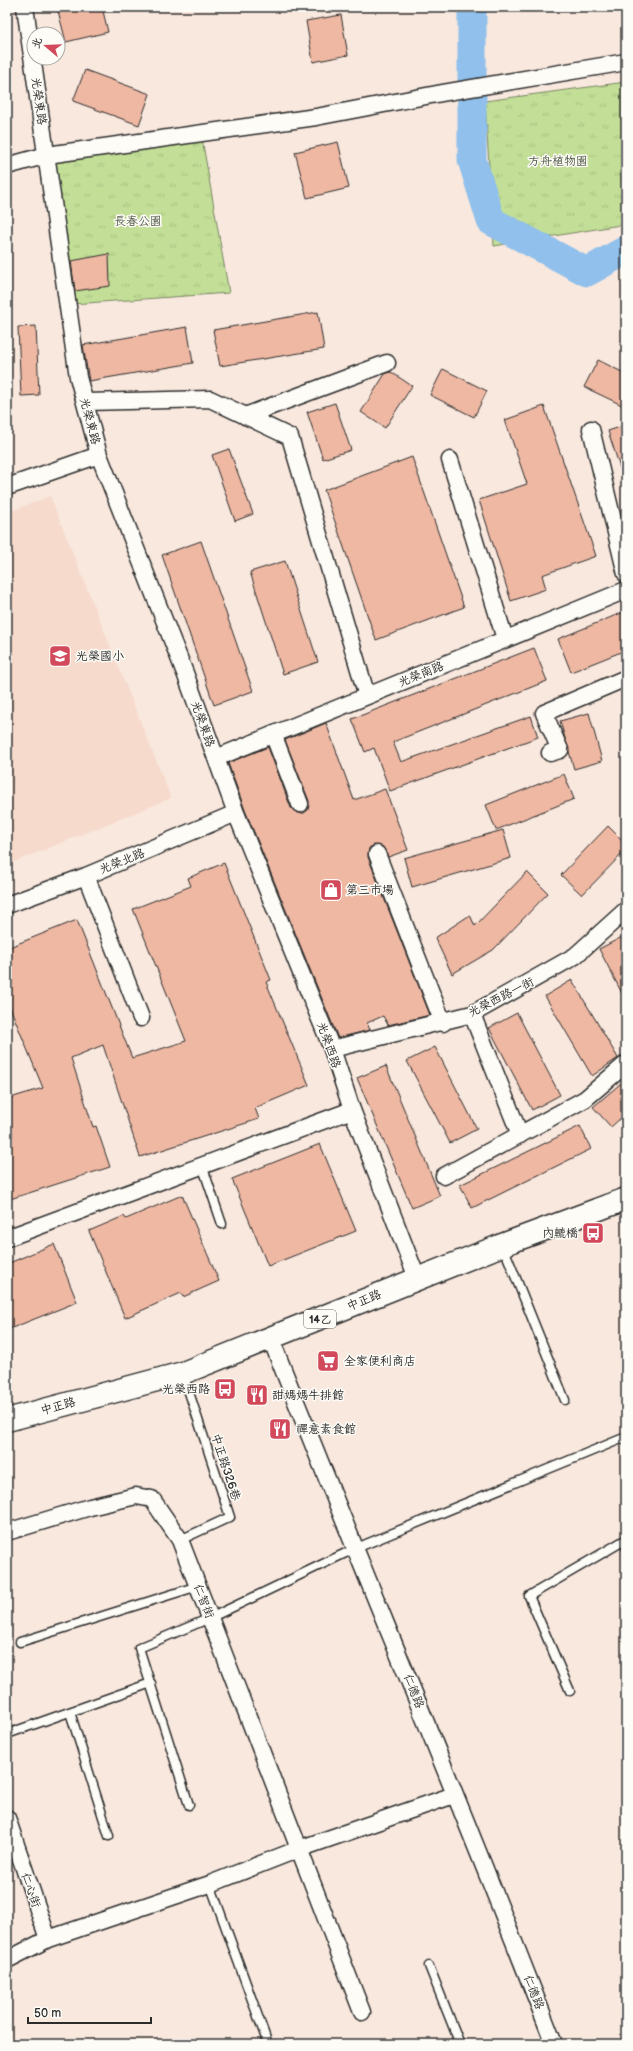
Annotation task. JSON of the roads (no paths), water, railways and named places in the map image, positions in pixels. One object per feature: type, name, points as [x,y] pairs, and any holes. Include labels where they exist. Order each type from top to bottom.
[{"type":"main road","name":"中正路","points":[[7,1420],[183,1373],[271,1339],[502,1245],[626,1199]]},
{"type":"street","name":"光榮東路","points":[[26,7],[78,376],[99,455],[236,813]]},
{"type":"street","points":[[7,166],[47,155],[316,117],[442,93],[626,62]]},
{"type":"street","points":[[245,416],[387,363]]},
{"type":"street","points":[[86,402],[210,399],[290,437],[367,696]]},
{"type":"street","points":[[591,429],[626,574]]},
{"type":"street","points":[[7,487],[99,455]]},
{"type":"street","points":[[450,460],[505,639]]},
{"type":"street","name":"光榮南路","points":[[216,758],[626,590]]},
{"type":"street","points":[[550,753],[560,750],[544,713],[626,678]]},
{"type":"street","points":[[273,734],[300,804]]},
{"type":"street","name":"光榮北路","points":[[7,905],[86,876],[236,813]]},
{"type":"street","name":"光榮西路","points":[[236,813],[332,1049],[352,1110],[418,1278]]},
{"type":"street","points":[[377,854],[443,1022]]},
{"type":"street","points":[[86,876],[141,1018]]},
{"type":"street","name":"光榮西路一街","points":[[332,1049],[472,1014],[575,956],[624,915]]},
{"type":"street","points":[[472,1014],[520,1135]]},
{"type":"street","points":[[444,1176],[585,1099],[626,1064]]},
{"type":"street","points":[[7,1238],[352,1110]]},
{"type":"street","name":"仁德路","points":[[271,1339],[354,1549],[404,1664],[454,1795],[554,2044]]},
{"type":"street","name":"仁智街","points":[[7,1532],[90,1507],[136,1496],[152,1499],[180,1540],[362,2012]]},
{"type":"street","points":[[7,1960],[48,1939],[210,1884],[298,1849],[454,1795]]},
{"type":"street","name":"仁心街","points":[[7,1818],[48,1939]]},
{"type":"lane","points":[[202,1165],[222,1224]]},
{"type":"lane","points":[[502,1245],[565,1400]]},
{"type":"lane","name":"中正路326巷","points":[[180,1540],[230,1516],[183,1373]]},
{"type":"lane","points":[[189,1805],[139,1648],[210,1618],[354,1549],[626,1437]]},
{"type":"lane","points":[[570,1691],[529,1596],[625,1540],[626,1546]]},
{"type":"lane","points":[[20,1642],[198,1586]]},
{"type":"lane","points":[[7,1734],[151,1683]]},
{"type":"lane","points":[[70,1712],[109,1836]]},
{"type":"lane","points":[[210,1884],[268,2044]]},
{"type":"lane","points":[[429,1966],[460,2044]]},
{"type":"waterway","points":[[472,7],[472,160],[491,221],[587,272],[626,250]]},
{"type":"place","name":"光榮國小","points":[[60,656]]},
{"type":"place","name":"第三市場","points":[[331,890]]},
{"type":"place","name":"內轆橋","points":[[593,1233]]},
{"type":"place","name":"全家便利商店","points":[[328,1361]]},
{"type":"place","name":"光榮西路","points":[[225,1389]]},
{"type":"place","name":"甜媽媽牛排館","points":[[257,1395]]},
{"type":"place","name":"禪意素食館","points":[[280,1429]]},
{"type":"park label","name":"方舟植物園","points":[[558,161]]},
{"type":"park label","name":"長春公園","points":[[138,221]]}]
